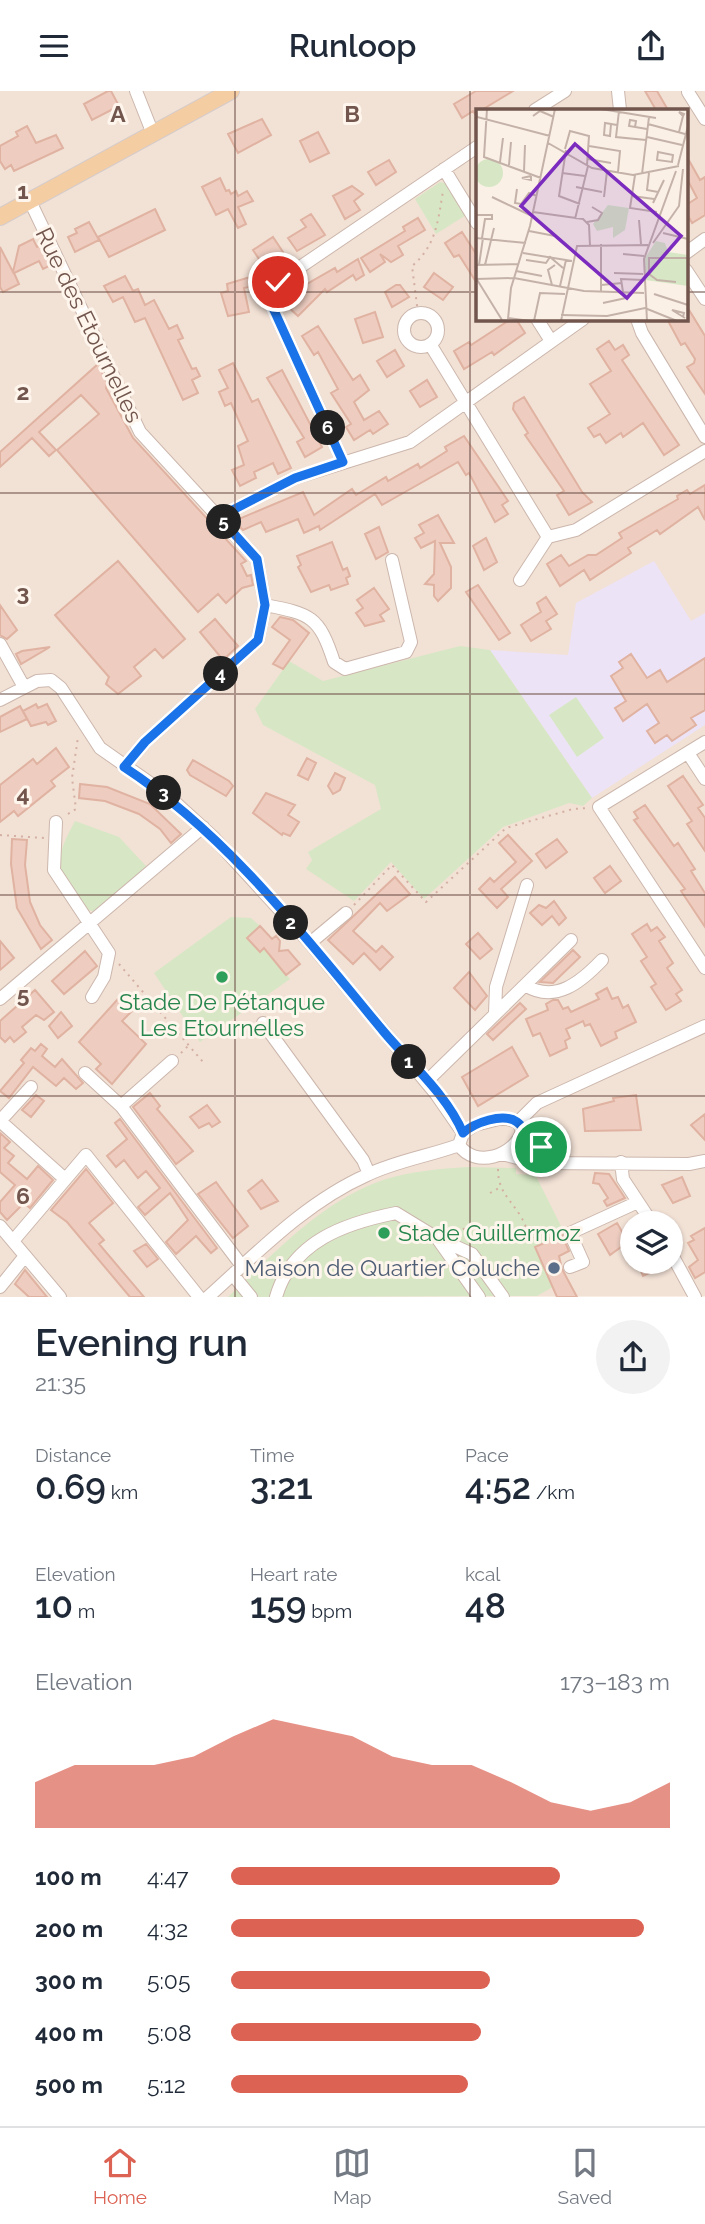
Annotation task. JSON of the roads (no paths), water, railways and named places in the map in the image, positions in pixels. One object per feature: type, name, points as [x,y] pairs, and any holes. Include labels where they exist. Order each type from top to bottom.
[{"type":"main road","points":[[0,217],[231,91]]},
{"type":"street","points":[[136,91],[153,134]]},
{"type":"street","points":[[536,109],[565,91]]},
{"type":"street","points":[[618,91],[620,109]]},
{"type":"street","points":[[688,92],[705,119]]},
{"type":"street","points":[[343,462],[273,308],[278,282],[476,148]]},
{"type":"street","points":[[444,169],[476,220]]},
{"type":"street","name":"Rue des Etournelles","points":[[30,201],[140,432],[257,559],[265,605],[258,640],[145,742],[124,767]]},
{"type":"street","points":[[688,252],[705,239]]},
{"type":"street","points":[[688,273],[705,299]]},
{"type":"street","points":[[418,313],[430,316],[438,327],[435,340],[430,344],[424,347],[411,344],[404,333],[407,320],[418,313]]},
{"type":"street","points":[[538,320],[551,341]]},
{"type":"street","points":[[219,517],[295,478],[410,442],[582,320]]},
{"type":"street","points":[[637,320],[642,333],[705,437]]},
{"type":"street","points":[[430,344],[548,537]]},
{"type":"street","points":[[520,580],[548,537],[576,530],[705,451]]},
{"type":"street","points":[[265,605],[302,613],[312,618],[324,632],[334,662],[345,669],[406,652],[411,642],[392,560]]},
{"type":"street","points":[[0,645],[24,687]]},
{"type":"street","points":[[0,700],[37,681],[51,680],[61,688],[100,748],[167,795],[203,827],[310,943],[426,1081],[475,1158],[499,1155],[536,1163],[565,1161],[690,1164],[705,1161]]},
{"type":"street","points":[[705,742],[599,807],[705,968]]},
{"type":"street","points":[[688,753],[705,779]]},
{"type":"street","points":[[56,822],[54,870],[109,953],[104,977],[92,997]]},
{"type":"street","points":[[0,999],[203,827]]},
{"type":"street","points":[[495,1013],[496,987],[527,885]]},
{"type":"street","points":[[310,943],[346,913]]},
{"type":"street","points":[[426,1081],[571,940]]},
{"type":"street","points":[[525,985],[536,992],[561,991],[580,982],[602,960]]},
{"type":"street","points":[[263,1023],[363,1160],[369,1174]]},
{"type":"street","points":[[499,1155],[517,1143],[520,1127],[537,1104],[705,1026]]},
{"type":"street","points":[[121,1106],[172,1061]]},
{"type":"street","points":[[85,1073],[121,1106],[237,1271],[251,1297]]},
{"type":"street","points":[[31,1087],[0,1121],[65,1179]]},
{"type":"street","points":[[208,1297],[321,1201],[369,1174],[461,1139],[475,1125],[503,1118],[520,1127],[541,1147],[565,1161]]},
{"type":"street","points":[[13,1241],[86,1155],[199,1297]]},
{"type":"street","points":[[621,1162],[623,1178],[644,1211]]},
{"type":"street","points":[[570,1267],[583,1262],[570,1233],[638,1202]]},
{"type":"street","points":[[276,1297],[286,1273],[300,1255],[327,1234],[344,1226],[397,1213],[437,1238],[472,1254],[503,1297]]},
{"type":"street","points":[[0,1226],[60,1297]]},
{"type":"street","points":[[437,1238],[479,1297]]},
{"type":"street","points":[[0,1287],[25,1256]]},
{"type":"street","points":[[682,1274],[695,1297]]},
{"type":"place","name":"Stade De Pétanque Les Etournelles","points":[[222,977]]},
{"type":"place","name":"Stade Guillermoz","points":[[384,1233]]},
{"type":"place","name":"Maison de Quartier Coluche","points":[[554,1268]]}]
